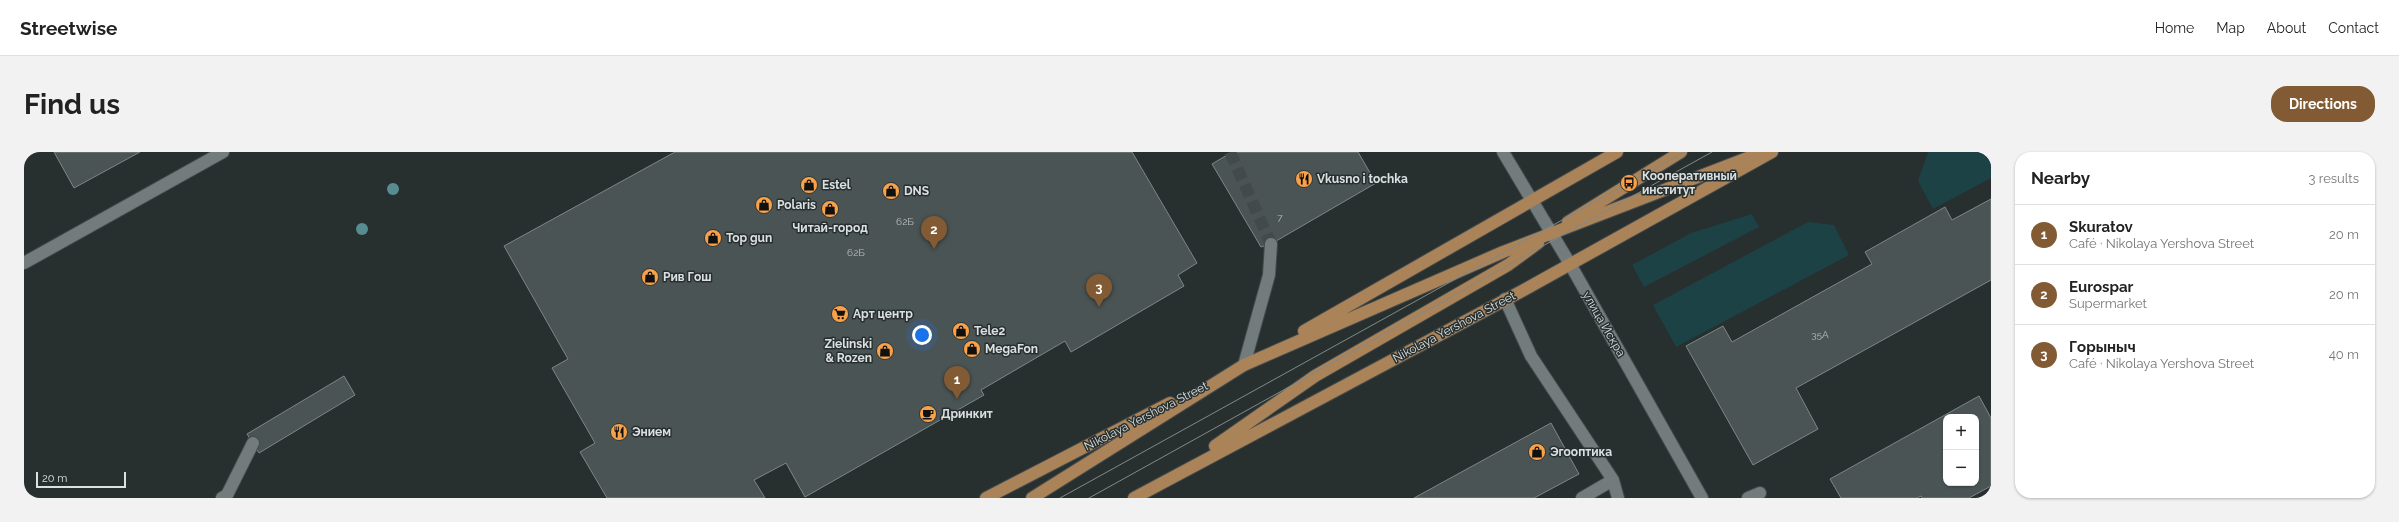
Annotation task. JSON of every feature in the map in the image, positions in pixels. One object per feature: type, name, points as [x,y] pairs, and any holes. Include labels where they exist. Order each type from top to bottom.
[{"type":"main road","name":"Nikolaya Yershova Street","points":[[986,498],[1244,365],[1533,202],[1577,174],[1617,152]]},
{"type":"main road","points":[[1127,498],[1170,477],[1315,376],[1508,265],[1594,203],[1681,152]]},
{"type":"main road","points":[[1032,498],[1244,365],[1503,252],[1763,152]]},
{"type":"main road","name":"Nikolaya Yershova Street","points":[[1134,498],[1170,477],[1570,264],[1772,152]]},
{"type":"street","points":[[24,263],[223,152]]},
{"type":"street","name":"улица Искра","points":[[1503,152],[1570,264],[1702,498]]},
{"type":"street","points":[[1244,365],[1269,275],[1271,244]]},
{"type":"street","points":[[1505,299],[1531,356],[1613,480],[1618,498]]},
{"type":"street","points":[[222,498],[227,495],[253,443]]},
{"type":"street","points":[[1582,498],[1613,480]]},
{"type":"street","points":[[1748,498],[1760,493]]},
{"type":"shaded area","points":[[1928,152],[1991,152],[1991,178],[1933,209],[1918,181]]},
{"type":"shaded area","points":[[1752,214],[1759,227],[1644,287],[1632,265],[1691,233]]},
{"type":"shaded area","points":[[1808,222],[1834,225],[1849,255],[1676,347],[1653,305]]},
{"type":"building","points":[[54,152],[140,152],[74,188]]},
{"type":"building","name":"Арт центр","points":[[675,152],[1132,152],[1197,263],[1178,275],[1184,286],[1071,352],[1065,341],[981,390],[984,395],[805,497],[786,463],[754,480],[765,498],[607,498],[580,452],[595,443],[552,368],[568,359],[504,246]]},
{"type":"building","points":[[1232,152],[1358,152],[1376,183],[1271,244],[1261,247],[1212,164]]},
{"type":"building","points":[[1991,199],[1991,280],[1796,388],[1818,429],[1753,465],[1686,346],[1723,326],[1732,342],[1872,264],[1865,252],[1945,207],[1952,220]]},
{"type":"building","points":[[344,376],[355,395],[259,453],[247,434]]},
{"type":"building","points":[[1979,396],[1991,418],[1991,486],[1969,498],[1922,498],[1921,496],[1917,498],[1841,498],[1830,479],[1943,416],[1943,486],[1979,486],[1979,414],[1947,414]]},
{"type":"building","points":[[1551,423],[1579,474],[1534,498],[1414,498]]},
{"type":"tunnel","points":[[1230,152],[1271,244]]},
{"type":"tram line","points":[[1060,498],[1685,152]]},
{"type":"tram line","points":[[1089,498],[1712,152]]},
{"type":"place","name":"Vkusno i tochka","points":[[1304,179]]},
{"type":"place","name":"Кооперативный институт","points":[[1629,183]]},
{"type":"place","name":"Estel","points":[[809,185]]},
{"type":"place","name":"DNS","points":[[891,191]]},
{"type":"place","name":"Polaris","points":[[764,205]]},
{"type":"place","name":"Читай-город","points":[[830,209]]},
{"type":"place","name":"Top gun","points":[[713,238]]},
{"type":"place","name":"Eurospar","points":[[934,249]]},
{"type":"place","name":"Рив Гош","points":[[650,277]]},
{"type":"place","name":"Горыныч","points":[[1099,307]]},
{"type":"place","name":"Арт центр","points":[[840,314]]},
{"type":"place","name":"Tele2","points":[[961,331]]},
{"type":"place","name":"MegaFon","points":[[972,349]]},
{"type":"place","name":"Zielinski & Rozen","points":[[885,351]]},
{"type":"place","name":"Skuratov","points":[[957,399]]},
{"type":"place","name":"Дринкит","points":[[928,414]]},
{"type":"place","name":"Энием","points":[[619,432]]},
{"type":"place","name":"Эгооптика","points":[[1537,452]]}]
